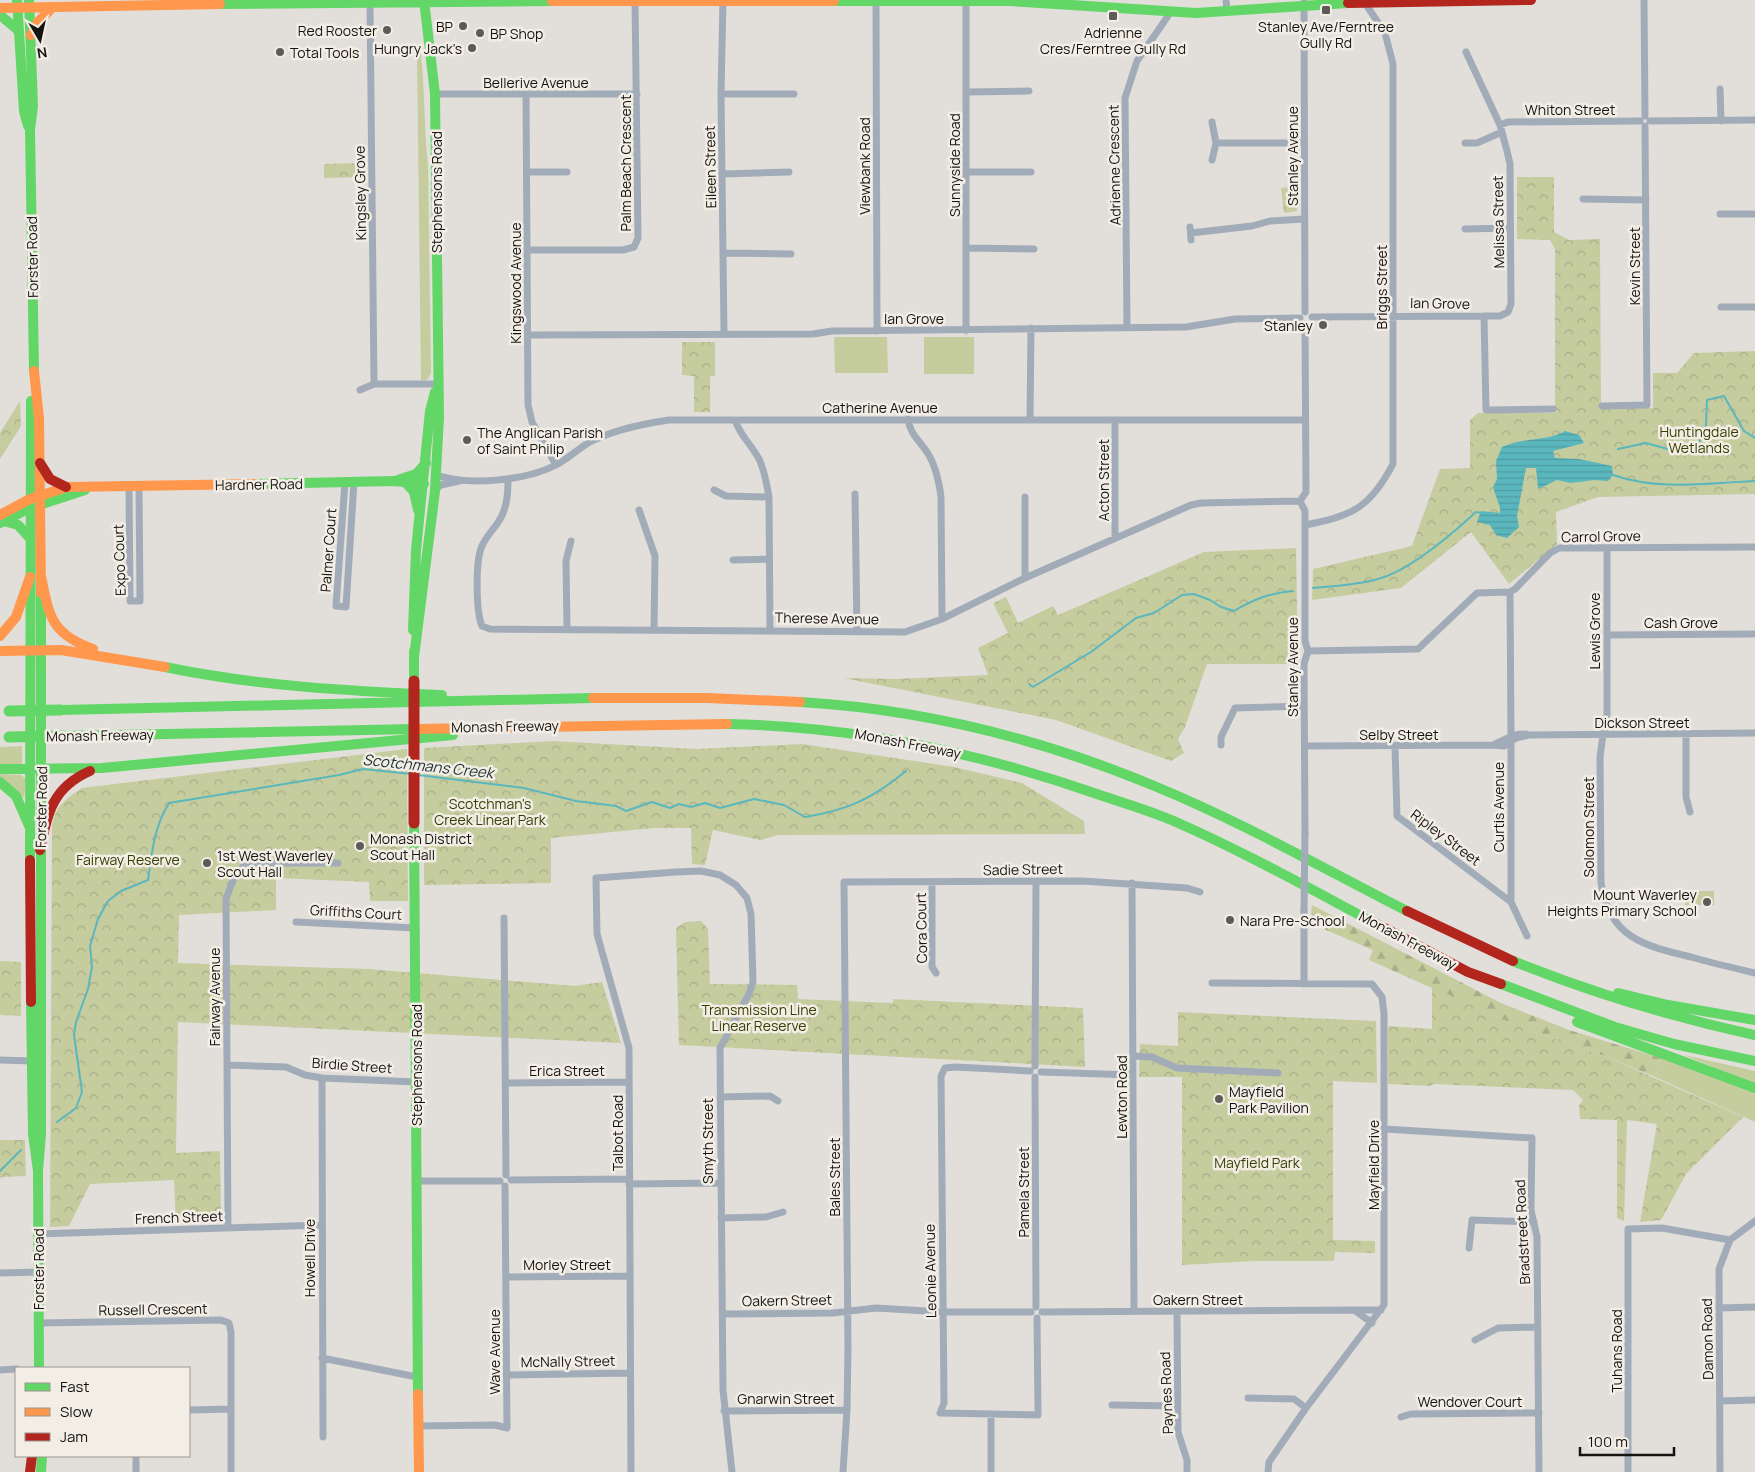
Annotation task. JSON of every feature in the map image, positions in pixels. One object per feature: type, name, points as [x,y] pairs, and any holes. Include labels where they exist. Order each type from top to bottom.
[{"type":"main road","name":"Stephensons Road","points":[[414,658],[435,491],[440,417],[435,94],[424,0]]},
{"type":"main road","points":[[0,8],[23,4],[52,8],[138,2],[966,0],[1010,1],[1170,13],[1227,6],[1304,2],[1365,3],[1531,0]]},
{"type":"main road","name":"Forster Road","points":[[23,4],[19,31],[24,111],[30,130]]},
{"type":"main road","name":"Forster Road","points":[[23,4],[31,36],[33,106],[30,130],[34,384],[39,418],[39,462],[30,538],[41,649],[40,850],[33,1134],[38,1171],[39,1367]]},
{"type":"main road","points":[[31,36],[38,22],[52,8]]},
{"type":"main road","points":[[0,15],[19,31]]},
{"type":"main road","name":"Forster Road","points":[[34,384],[31,395],[35,502],[35,577],[29,648],[29,769],[36,1061]]},
{"type":"main road","name":"Stephensons Road","points":[[419,1472],[414,658],[412,614],[430,411],[438,384]]},
{"type":"main road","points":[[39,462],[51,482],[67,487]]},
{"type":"main road","points":[[394,481],[415,475],[426,463]]},
{"type":"main road","points":[[424,484],[436,475]]},
{"type":"main road","name":"Hardner Road","points":[[35,502],[67,487],[394,481],[407,484],[424,484]]},
{"type":"main road","points":[[407,484],[414,494],[420,516]]},
{"type":"main road","name":"Hardner Road","points":[[35,502],[93,488]]},
{"type":"main road","points":[[1,520],[35,502]]},
{"type":"main road","points":[[1,520],[18,525],[30,538]]},
{"type":"main road","points":[[0,636],[16,617],[35,577]]},
{"type":"main road","points":[[35,577],[50,619],[62,634],[88,647],[128,660]]},
{"type":"main road","points":[[0,650],[29,648],[128,660],[251,682],[358,691],[530,700]]},
{"type":"main road","name":"Monash Freeway","points":[[4,711],[530,700],[743,698],[857,707],[962,725],[1044,747],[1128,775],[1171,792],[1280,845],[1431,923],[1565,982],[1632,1006],[1755,1035]]},
{"type":"main road","name":"Monash Freeway","points":[[4,737],[540,725],[742,723],[821,728],[871,734],[944,749],[1037,773],[1174,820],[1248,856],[1468,972],[1615,1027],[1674,1044],[1755,1061]]},
{"type":"main road","points":[[0,769],[102,768],[363,744],[540,725]]},
{"type":"main road","points":[[40,850],[48,813],[56,794],[76,777],[102,768]]},
{"type":"main road","points":[[0,782],[16,796],[30,828]]},
{"type":"main road","points":[[1468,972],[1546,1010],[1755,1088]]},
{"type":"main road","points":[[1565,982],[1668,1005],[1755,1020]]},
{"type":"main road","points":[[30,1472],[32,1457]]},
{"type":"main road","points":[[41,1472],[42,1457]]},
{"type":"street","name":"Palm Beach Crescent","points":[[528,250],[623,250],[634,247],[638,238],[635,0]]},
{"type":"street","name":"Eileen Street","points":[[723,0],[721,94],[724,334]]},
{"type":"street","name":"Viewbank Road","points":[[876,0],[877,331]]},
{"type":"street","name":"Sunnyside Road","points":[[966,0],[966,331]]},
{"type":"street","name":"Kevin Street","points":[[1602,406],[1647,405],[1644,0]]},
{"type":"street","name":"Kingsley Grove","points":[[370,2],[374,384]]},
{"type":"street","name":"Stanley Avenue","points":[[1304,2],[1305,312]]},
{"type":"street","name":"Briggs Street","points":[[1305,525],[1336,519],[1360,508],[1381,486],[1393,464],[1393,64],[1385,33],[1365,3]]},
{"type":"street","name":"Adrienne Crescent","points":[[1127,328],[1125,98],[1137,61],[1170,13]]},
{"type":"street","name":"Melissa Street","points":[[1466,52],[1501,128],[1510,164],[1511,304],[1508,312]]},
{"type":"street","points":[[1720,89],[1721,121]]},
{"type":"street","points":[[967,92],[1029,91]]},
{"type":"street","name":"Bellerive Avenue","points":[[435,94],[637,94]]},
{"type":"street","name":"Kingswood Avenue","points":[[526,94],[528,405],[532,422],[556,465]]},
{"type":"street","points":[[721,94],[794,94]]},
{"type":"street","name":"Whiton Street","points":[[1465,143],[1477,143],[1508,122],[1755,120]]},
{"type":"street","points":[[1212,122],[1216,143],[1212,160]]},
{"type":"street","points":[[1216,143],[1304,144]]},
{"type":"street","points":[[527,172],[567,172]]},
{"type":"street","points":[[723,174],[789,172]]},
{"type":"street","points":[[966,172],[1031,172]]},
{"type":"street","points":[[1583,199],[1646,200]]},
{"type":"street","points":[[1720,214],[1755,214]]},
{"type":"street","points":[[1191,233],[1252,226],[1270,221],[1304,218]]},
{"type":"street","points":[[1465,229],[1510,228]]},
{"type":"street","points":[[967,248],[1034,248]]},
{"type":"street","points":[[724,253],[792,254]]},
{"type":"street","points":[[1721,307],[1755,307]]},
{"type":"street","points":[[1305,312],[1312,317],[1310,322],[1302,321],[1300,315],[1305,312]]},
{"type":"street","name":"Ian Grove","points":[[1312,317],[1500,316],[1508,312]]},
{"type":"street","points":[[1484,316],[1486,410],[1553,409]]},
{"type":"street","name":"Ian Grove","points":[[528,335],[813,334],[832,331],[966,331],[1030,328],[1186,327],[1235,319],[1302,321]]},
{"type":"street","name":"Stanley Avenue","points":[[1302,321],[1306,492],[1300,501],[1305,511],[1305,640],[1308,651],[1304,664],[1306,833],[1304,984]]},
{"type":"street","points":[[1030,328],[1030,420]]},
{"type":"street","points":[[360,390],[374,384],[438,384]]},
{"type":"street","points":[[908,419],[910,430],[928,453],[939,482],[941,497],[942,619]]},
{"type":"street","name":"Catherine Avenue","points":[[435,491],[443,484],[466,480],[508,479],[530,475],[556,465],[589,443],[641,424],[669,420],[1305,420]]},
{"type":"street","points":[[734,420],[737,429],[759,460],[766,479],[769,497],[770,630]]},
{"type":"street","name":"Acton Street","points":[[1115,421],[1115,538]]},
{"type":"street","name":"Catherine Avenue","points":[[436,475],[466,480]]},
{"type":"street","name":"Therese Avenue","points":[[508,479],[508,497],[504,511],[481,548],[478,566],[478,618],[482,626],[490,630],[654,629],[905,632],[942,619],[1026,578],[1115,538],[1201,503],[1300,501]]},
{"type":"street","name":"Palmer Court","points":[[349,482],[350,557],[346,607],[336,606],[349,482]]},
{"type":"street","name":"Expo Court","points":[[134,486],[139,548],[140,601],[130,602],[130,548],[134,486]]},
{"type":"street","points":[[714,490],[726,496],[769,497]]},
{"type":"street","points":[[855,494],[857,632]]},
{"type":"street","points":[[1025,497],[1026,578]]},
{"type":"street","points":[[639,510],[655,556],[654,629]]},
{"type":"street","points":[[567,629],[566,562],[571,541]]},
{"type":"street","name":"Carrol Grove","points":[[1510,592],[1516,590],[1555,549],[1755,547]]},
{"type":"street","points":[[130,548],[139,548]]},
{"type":"street","name":"Lewis Grove","points":[[1604,735],[1607,714],[1607,548]]},
{"type":"street","points":[[340,556],[350,557]]},
{"type":"street","points":[[733,560],[769,559]]},
{"type":"street","points":[[1308,651],[1418,649],[1477,593],[1510,592]]},
{"type":"street","name":"Curtis Avenue","points":[[1510,592],[1511,902]]},
{"type":"street","name":"Cash Grove","points":[[1607,634],[1755,634]]},
{"type":"street","points":[[1221,745],[1221,736],[1236,708],[1304,706]]},
{"type":"street","name":"Dickson Street","points":[[1511,740],[1529,735],[1755,733]]},
{"type":"street","points":[[1686,734],[1686,797],[1690,812]]},
{"type":"street","name":"Solomon Street","points":[[1604,735],[1600,757],[1601,882],[1604,900],[1615,922],[1630,937],[1654,949],[1755,973]]},
{"type":"street","name":"Selby Street","points":[[1305,746],[1504,746],[1511,740]]},
{"type":"street","name":"Ripley Street","points":[[1395,747],[1397,816],[1511,902]]},
{"type":"street","name":"Fairway Avenue","points":[[228,1228],[226,899],[237,872],[250,863],[338,863]]},
{"type":"street","name":"Smyth Street","points":[[676,872],[701,871],[728,878],[747,898],[751,914],[753,982],[749,994],[720,1048],[724,1411],[732,1472]]},
{"type":"street","name":"Talbot Road","points":[[631,1472],[629,1082],[627,1039],[597,934],[596,878],[676,872]]},
{"type":"street","name":"Sadie Street","points":[[844,882],[1132,883],[1187,888],[1200,892]]},
{"type":"street","name":"Bales Street","points":[[843,1472],[847,1410],[848,1311],[844,882]]},
{"type":"street","name":"Cora Court","points":[[932,882],[932,967],[936,974]]},
{"type":"street","name":"Pamela Street","points":[[1034,1309],[1036,882]]},
{"type":"street","name":"Lewton Road","points":[[1132,883],[1134,1311]]},
{"type":"street","points":[[1511,902],[1527,936]]},
{"type":"street","name":"Wave Avenue","points":[[418,1426],[495,1424],[507,1428],[504,918]]},
{"type":"street","name":"Griffiths Court","points":[[296,922],[415,928]]},
{"type":"street","name":"Mayfield Drive","points":[[1212,983],[1372,984],[1382,997],[1384,1014],[1386,1297],[1382,1310],[1306,1408],[1269,1462],[1268,1472]]},
{"type":"street","points":[[1133,1056],[1152,1057],[1183,1068],[1278,1073]]},
{"type":"street","points":[[0,1060],[36,1061]]},
{"type":"street","name":"Birdie Street","points":[[227,1065],[286,1067],[322,1078],[416,1082]]},
{"type":"street","name":"Leonie Avenue","points":[[991,1415],[940,1413],[944,1403],[941,1076],[945,1068],[955,1067],[1035,1071]]},
{"type":"street","points":[[1035,1071],[1133,1075]]},
{"type":"street","name":"Howell Drive","points":[[322,1078],[323,1437]]},
{"type":"street","name":"Erica Street","points":[[506,1083],[629,1082]]},
{"type":"street","points":[[720,1097],[770,1096],[778,1101]]},
{"type":"street","name":"Bradstreet Road","points":[[1385,1130],[1532,1138],[1531,1210],[1537,1238],[1539,1472]]},
{"type":"street","points":[[416,1181],[505,1180],[720,1184]]},
{"type":"street","points":[[722,1218],[766,1217],[783,1212]]},
{"type":"street","points":[[1469,1248],[1472,1220],[1534,1222]]},
{"type":"street","name":"Damon Road","points":[[1720,1472],[1720,1261],[1730,1240],[1755,1221]]},
{"type":"street","name":"French Street","points":[[38,1234],[321,1225]]},
{"type":"street","name":"Tuhans Road","points":[[1628,1472],[1628,1229],[1662,1228],[1730,1240]]},
{"type":"street","points":[[0,1273],[39,1272]]},
{"type":"street","name":"Morley Street","points":[[506,1277],[629,1276]]},
{"type":"street","points":[[1719,1308],[1755,1307]]},
{"type":"street","name":"Oakern Street","points":[[723,1314],[848,1311],[876,1308],[943,1312],[1034,1309]]},
{"type":"street","points":[[991,1472],[991,1415],[1038,1415],[1037,1318],[1042,1312],[1034,1309],[1033,1317],[1037,1318]]},
{"type":"street","points":[[1354,1310],[1372,1323]]},
{"type":"street","name":"Oakern Street","points":[[1042,1312],[1382,1310]]},
{"type":"street","name":"Paynes Road","points":[[1177,1312],[1178,1432],[1187,1460],[1187,1472]]},
{"type":"street","name":"Russell Crescent","points":[[39,1323],[221,1320],[229,1323],[231,1332],[231,1409]]},
{"type":"street","points":[[1475,1340],[1498,1328],[1537,1328]]},
{"type":"street","points":[[322,1358],[417,1378]]},
{"type":"street","points":[[0,1370],[15,1370]]},
{"type":"street","name":"McNally Street","points":[[506,1375],[630,1373]]},
{"type":"street","points":[[1248,1398],[1294,1399],[1306,1408]]},
{"type":"street","points":[[1720,1401],[1755,1400]]},
{"type":"street","points":[[1112,1406],[1177,1406]]},
{"type":"street","points":[[190,1410],[231,1409],[231,1471]]},
{"type":"street","name":"Gnarwin Street","points":[[724,1411],[847,1410]]},
{"type":"street","name":"Wendover Court","points":[[1401,1417],[1411,1414],[1539,1413]]},
{"type":"street","points":[[136,1457],[136,1472]]},
{"type":"green space","points":[[417,54],[421,54],[428,166],[431,372],[428,379],[421,381]]},
{"type":"green space","points":[[364,160],[364,180],[361,177],[324,178],[324,164],[361,163]]},
{"type":"green space","name":"Huntingdale Wetlands","points":[[1517,177],[1554,177],[1554,232],[1569,240],[1600,239],[1601,408],[1653,408],[1653,373],[1677,373],[1694,353],[1755,351],[1755,494],[1598,497],[1556,512],[1557,544],[1509,584],[1471,532],[1401,588],[1312,600],[1313,569],[1412,546],[1440,469],[1470,468],[1470,420],[1478,413],[1555,413],[1555,249],[1550,240],[1517,239]]},
{"type":"green space","points":[[1298,186],[1297,211],[1284,213],[1281,188]]},
{"type":"green space","points":[[834,337],[887,337],[888,373],[835,373]]},
{"type":"green space","points":[[924,337],[974,337],[974,374],[924,374]]},
{"type":"green space","points":[[682,342],[715,342],[715,376],[710,376],[710,412],[694,412],[694,376],[682,375]]},
{"type":"green space","points":[[20,401],[21,426],[0,459],[0,433]]},
{"type":"green space","points":[[1296,548],[1298,664],[1207,664],[1185,727],[1178,739],[1184,753],[1171,761],[1056,720],[843,678],[896,679],[988,675],[978,648],[1008,633],[993,603],[1006,597],[1018,623],[1053,606],[1058,615],[1204,552]]},
{"type":"green space","name":"Scotchman's Creek Linear Park","points":[[553,741],[696,749],[802,744],[954,767],[1022,783],[1084,821],[1085,834],[778,835],[760,840],[713,830],[705,865],[692,864],[691,828],[654,828],[551,838],[551,883],[424,885],[424,748]]},
{"type":"green space","points":[[22,746],[22,764],[0,764],[0,747]]},
{"type":"green space","name":"Fairway Reserve","points":[[407,749],[408,901],[370,901],[369,882],[276,878],[276,910],[179,915],[178,963],[369,969],[575,986],[602,982],[621,1043],[178,1022],[176,1153],[220,1151],[220,1222],[176,1223],[174,1180],[90,1184],[69,1226],[50,1227],[52,825],[59,807],[82,788]]},
{"type":"green space","points":[[0,774],[21,775],[26,779],[24,798],[0,778]]},
{"type":"green space","points":[[1685,891],[1714,891],[1714,905],[1685,905]]},
{"type":"green space","points":[[1312,905],[1501,1003],[1569,1030],[1661,1058],[1655,1077],[1607,1057],[1515,1025],[1369,960],[1373,950],[1326,930],[1311,914]]},
{"type":"green space","name":"Transmission Line Linear Reserve","points":[[701,921],[708,929],[710,984],[797,985],[798,999],[893,1003],[893,999],[1083,1008],[1085,1067],[679,1045],[676,928],[685,922]]},
{"type":"green space","points":[[0,961],[21,962],[21,1016],[0,1015]]},
{"type":"green space","points":[[1432,987],[1515,1025],[1607,1057],[1743,1117],[1686,1174],[1661,1220],[1640,1222],[1657,1124],[1627,1120],[1624,1221],[1617,1218],[1617,1120],[1580,1119],[1579,1105],[1583,1100],[1573,1090],[1388,1084],[1388,1026],[1432,1029]]},
{"type":"green space","name":"Mayfield Park","points":[[1178,1012],[1376,1021],[1377,1083],[1333,1081],[1333,1240],[1375,1241],[1375,1253],[1335,1252],[1334,1261],[1255,1261],[1182,1265],[1182,1077],[1139,1077],[1140,1044],[1178,1046]]},
{"type":"green space","points":[[1684,1055],[1755,1071],[1755,1084]]},
{"type":"green space","points":[[1661,1058],[1755,1091],[1755,1122],[1655,1077]]},
{"type":"green space","points":[[0,1140],[25,1140],[26,1176],[2,1177],[0,1179]]},
{"type":"water","points":[[1565,431],[1579,435],[1584,443],[1553,451],[1555,458],[1579,459],[1612,466],[1613,475],[1608,481],[1594,480],[1571,483],[1557,480],[1538,489],[1536,468],[1526,468],[1517,516],[1519,527],[1507,538],[1496,535],[1490,525],[1477,522],[1481,511],[1500,513],[1493,487],[1497,479],[1496,461],[1502,447],[1518,442],[1550,437]]},
{"type":"waterway","points":[[1618,449],[1646,443],[1682,453],[1696,450],[1706,425],[1707,400],[1724,396],[1744,431],[1755,438]]},
{"type":"waterway","points":[[1613,475],[1648,483],[1683,485],[1755,481]]},
{"type":"waterway","name":"Scotchmans Creek","points":[[1313,588],[1362,583],[1390,575],[1430,551],[1476,512],[1481,513]]},
{"type":"waterway","name":"Scotchmans Creek","points":[[1029,684],[1033,687],[1091,652],[1136,618],[1154,613],[1182,595],[1194,594],[1234,611],[1262,597],[1293,591]]},
{"type":"waterway","name":"Scotchmans Creek","points":[[57,1122],[76,1108],[82,1092],[74,1035],[76,1022],[88,989],[92,967],[90,946],[98,919],[108,901],[121,891],[148,880],[157,831],[169,803],[339,775],[363,769],[411,774]]},
{"type":"waterway","name":"Scotchmans Creek","points":[[418,775],[524,788],[576,801],[616,806],[626,811],[652,802],[670,808],[679,804],[691,807],[705,803],[720,808],[754,799],[784,805],[805,817],[834,811],[859,802],[882,789],[906,771]]},
{"type":"waterway","name":"Scotchmans Creek","points":[[0,1171],[21,1150]]},
{"type":"traffic: fast","points":[[17,0],[24,111],[28,126]]},
{"type":"traffic: fast","points":[[29,0],[33,106],[30,130],[34,371]]},
{"type":"traffic: fast","points":[[414,657],[435,491],[439,417],[435,94],[424,0]]},
{"type":"traffic: fast","points":[[220,4],[552,1]]},
{"type":"traffic: fast","points":[[834,1],[1010,1],[1196,13],[1348,3]]},
{"type":"traffic: fast","points":[[0,15],[19,31]]},
{"type":"traffic: fast","points":[[413,630],[416,550],[430,411],[435,392]]},
{"type":"traffic: fast","points":[[30,860],[31,401]]},
{"type":"traffic: fast","points":[[398,480],[416,474],[426,463]]},
{"type":"traffic: fast","points":[[256,484],[394,481],[424,484]]},
{"type":"traffic: fast","points":[[407,484],[414,492],[418,510]]},
{"type":"traffic: fast","points":[[0,523],[30,508],[85,490]]},
{"type":"traffic: fast","points":[[4,521],[18,525],[30,538]]},
{"type":"traffic: fast","points":[[38,1171],[41,1134],[41,593]]},
{"type":"traffic: fast","points":[[414,651],[414,681]]},
{"type":"traffic: fast","points":[[165,667],[268,683],[442,695]]},
{"type":"traffic: fast","points":[[61,710],[593,698]]},
{"type":"traffic: fast","points":[[800,702],[890,711],[935,719],[1024,740],[1067,754],[1185,799],[1281,845],[1407,911]]},
{"type":"traffic: fast","points":[[9,711],[61,710]]},
{"type":"traffic: fast","points":[[727,724],[822,730],[868,736],[961,754],[1052,779],[1147,811],[1201,833],[1369,920]]},
{"type":"traffic: fast","points":[[62,736],[415,729]]},
{"type":"traffic: fast","points":[[0,769],[102,768],[453,735]]},
{"type":"traffic: fast","points":[[9,737],[62,736]]},
{"type":"traffic: fast","points":[[0,782],[16,796],[30,828]]},
{"type":"traffic: fast","points":[[414,823],[418,1394]]},
{"type":"traffic: fast","points":[[1513,961],[1572,984],[1632,1003],[1755,1035]]},
{"type":"traffic: fast","points":[[1501,984],[1615,1027],[1674,1044],[1755,1061]]},
{"type":"traffic: fast","points":[[1618,993],[1668,1005],[1755,1020]]},
{"type":"traffic: fast","points":[[31,1002],[33,1134],[38,1171],[39,1367]]},
{"type":"traffic: fast","points":[[1577,1022],[1755,1088]]},
{"type":"traffic: fast","points":[[41,1472],[42,1457]]},
{"type":"traffic: slow","points":[[552,1],[834,1]]},
{"type":"traffic: slow","points":[[0,8],[220,4]]},
{"type":"traffic: slow","points":[[31,35],[38,22],[52,8]]},
{"type":"traffic: slow","points":[[34,371],[39,418],[41,593]]},
{"type":"traffic: slow","points":[[0,515],[30,499],[67,487],[256,484]]},
{"type":"traffic: slow","points":[[41,576],[54,622],[68,637],[93,649]]},
{"type":"traffic: slow","points":[[0,636],[16,617],[30,577]]},
{"type":"traffic: slow","points":[[0,651],[61,650],[165,667]]},
{"type":"traffic: slow","points":[[593,698],[707,698],[800,702]]},
{"type":"traffic: slow","points":[[415,729],[727,724]]},
{"type":"traffic: slow","points":[[418,1394],[419,1472]]},
{"type":"traffic: jam","points":[[1348,3],[1531,0]]},
{"type":"traffic: jam","points":[[40,463],[50,479],[66,487]]},
{"type":"traffic: jam","points":[[414,681],[414,823]]},
{"type":"traffic: jam","points":[[40,850],[49,813],[60,793],[78,777],[90,771]]},
{"type":"traffic: jam","points":[[30,860],[31,1002]]},
{"type":"traffic: jam","points":[[1407,911],[1513,961]]},
{"type":"traffic: jam","points":[[1369,920],[1468,972],[1501,984]]},
{"type":"traffic: jam","points":[[30,1472],[32,1457]]},
{"type":"place","name":"Stanley Ave/Ferntree Gully Rd","points":[[1326,10]]},
{"type":"place","name":"Adrienne Cres/Ferntree Gully Rd","points":[[1113,16]]},
{"type":"place","name":"BP","points":[[463,26]]},
{"type":"place","name":"Red Rooster","points":[[387,30]]},
{"type":"place","name":"BP Shop","points":[[480,33]]},
{"type":"place","name":"Hungry Jack's","points":[[472,48]]},
{"type":"place","name":"Total Tools","points":[[280,52]]},
{"type":"place","name":"Stanley","points":[[1323,325]]},
{"type":"place","name":"The Anglican Parish of Saint Philip","points":[[467,440]]},
{"type":"place","name":"Monash District Scout Hall","points":[[360,846]]},
{"type":"place","name":"1st West Waverley Scout Hall","points":[[207,863]]},
{"type":"place","name":"Mount Waverley Heights Primary School","points":[[1707,902]]},
{"type":"place","name":"Nara Pre-School","points":[[1230,920]]},
{"type":"place","name":"Mayfield Park Pavilion","points":[[1219,1099]]}]
